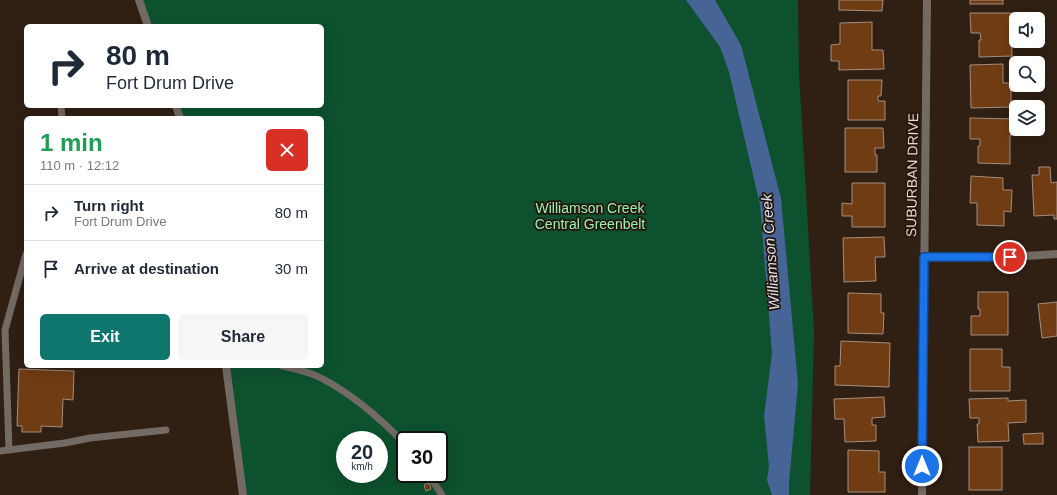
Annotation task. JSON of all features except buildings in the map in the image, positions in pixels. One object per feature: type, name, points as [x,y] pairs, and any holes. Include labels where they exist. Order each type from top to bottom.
[{"type":"street","points":[[139,0],[147,24]]},
{"type":"street","name":"SUBURBAN DRIVE","points":[[922,495],[927,0]]},
{"type":"street","points":[[924,257],[1010,257],[1057,254]]},
{"type":"street","points":[[226,368],[243,495]]},
{"type":"lane","points":[[9,450],[5,330],[24,261]]},
{"type":"lane","points":[[290,368],[320,377],[344,392],[379,419],[396,435]]},
{"type":"lane","points":[[0,451],[65,443],[90,438],[166,430]]},
{"type":"lane","points":[[434,483],[442,495]]},
{"type":"green space","name":"Williamson Creek Central Greenbelt","points":[[139,0],[798,0],[799,72],[814,331],[810,495],[243,495],[226,368],[324,368],[324,116],[179,116],[177,108],[324,108],[324,24],[147,24]]},
{"type":"water","name":"Williamson Creek","points":[[686,0],[715,0],[741,45],[781,198],[798,384],[789,495],[772,495],[767,480],[769,467],[764,416],[772,353],[760,205],[729,72],[720,47]]},
{"type":"route","points":[[922,466],[924,257],[1010,257]]}]
